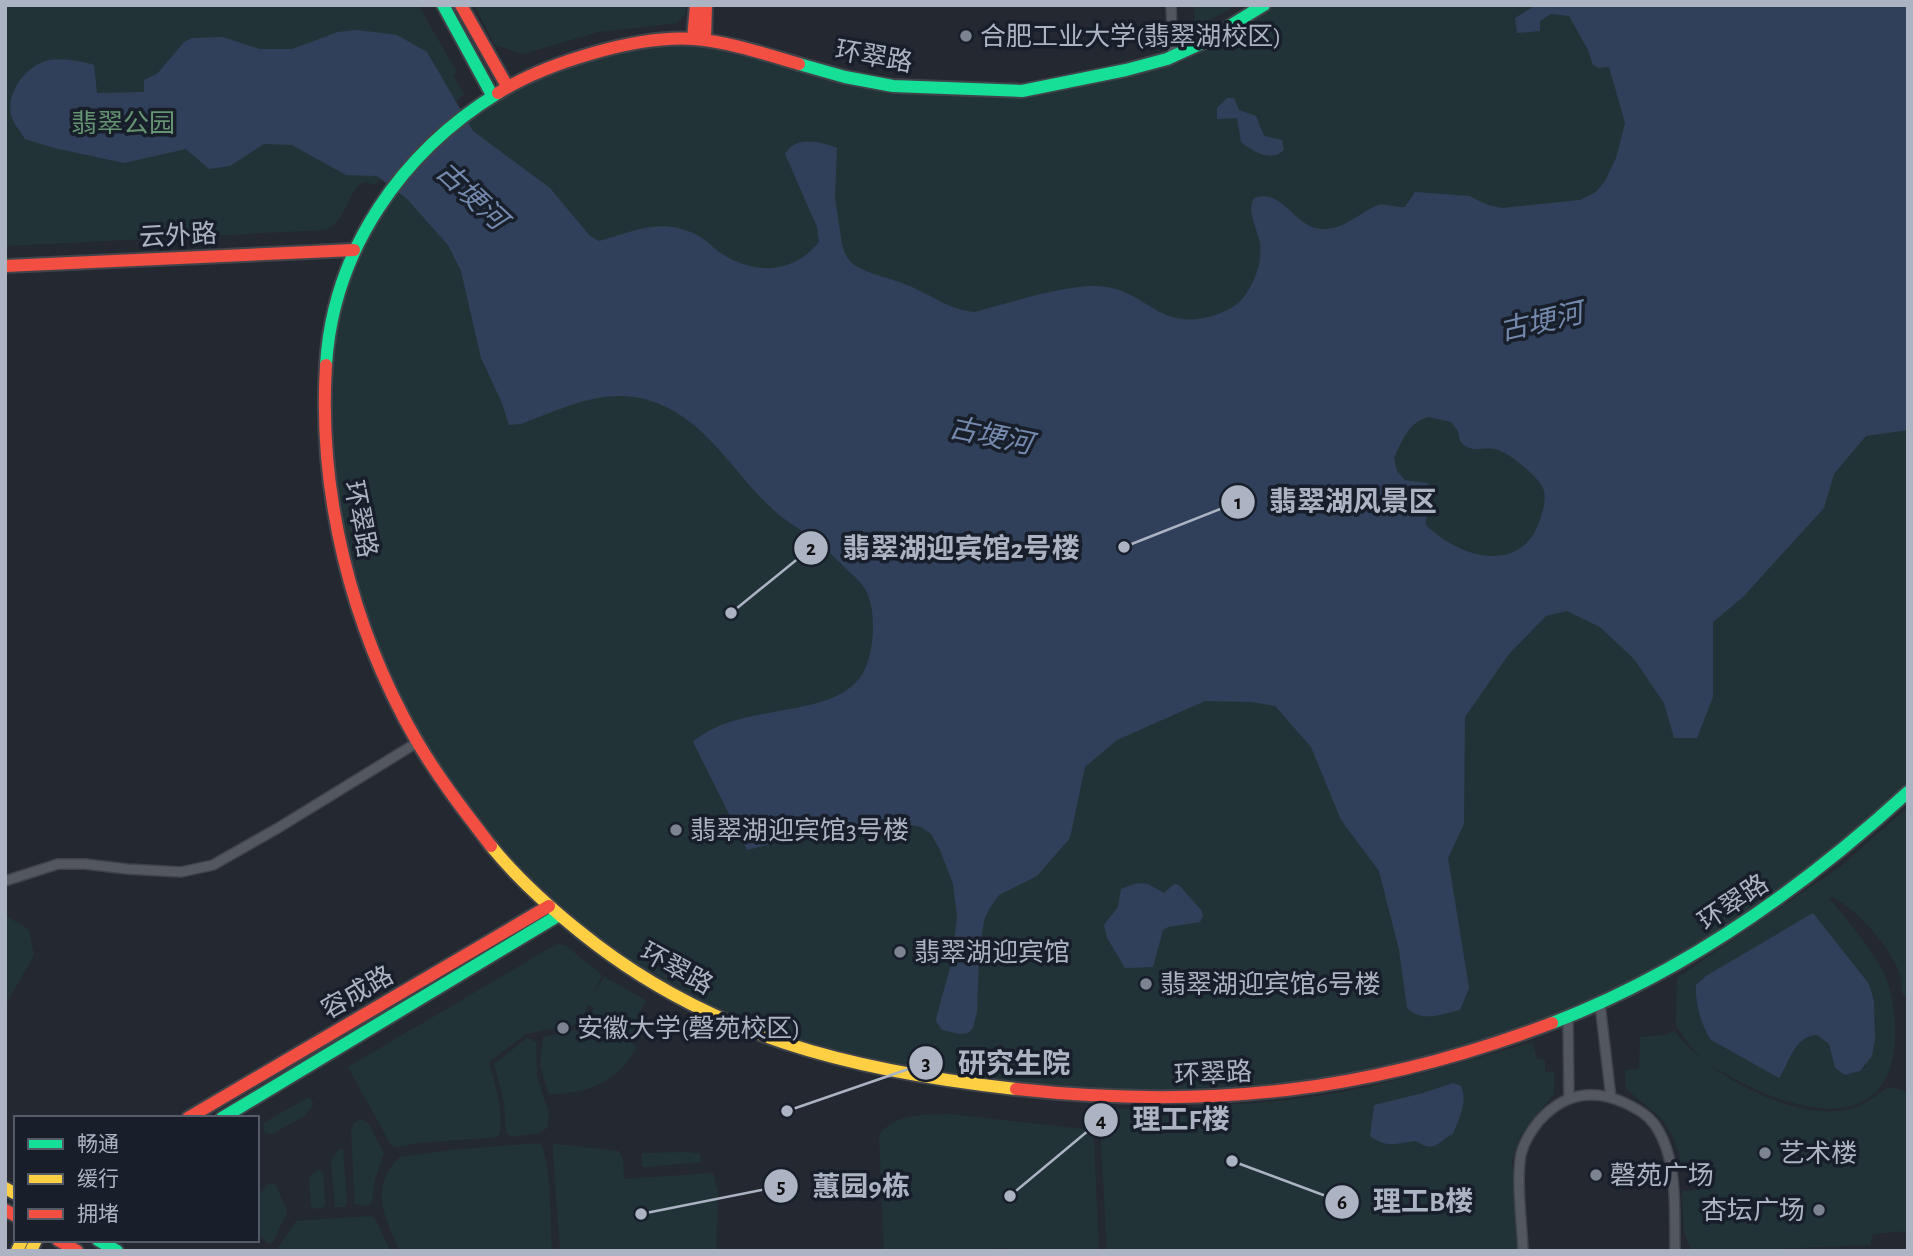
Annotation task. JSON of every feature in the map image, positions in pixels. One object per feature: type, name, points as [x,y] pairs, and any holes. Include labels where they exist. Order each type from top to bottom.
[{"type":"street","points":[[443,5],[492,95]]},
{"type":"street","points":[[461,5],[507,86]]},
{"type":"street","points":[[696,5],[699,40]]},
{"type":"street","points":[[699,40],[706,5]]},
{"type":"street","points":[[1171,5],[1173,57]]},
{"type":"street","name":"环翠路","points":[[1264,5],[1173,57],[1124,71],[1022,91],[890,86],[699,40],[665,38],[580,56],[550,66],[492,95],[432,141],[381,202],[354,250],[340,284],[328,335],[325,417],[330,485],[342,554],[362,620],[389,689],[418,742],[476,827],[559,915],[622,964],[705,1010],[772,1040],[829,1058],[878,1069],[1052,1093],[1178,1099],[1300,1090],[1366,1079],[1434,1063],[1517,1038],[1600,1004],[1676,965],[1752,919],[1819,870],[1908,792]]},
{"type":"street","name":"云外路","points":[[5,266],[354,250]]},
{"type":"street","points":[[5,881],[58,864],[181,872],[213,865],[418,742]]},
{"type":"street","name":"容成路","points":[[191,1116],[549,905]]},
{"type":"street","name":"容成路","points":[[225,1116],[559,915]]},
{"type":"street","points":[[1600,1004],[1611,1098]]},
{"type":"street","points":[[1568,1017],[1570,1098]]},
{"type":"street","points":[[1523,1251],[1520,1172],[1521,1154],[1527,1138],[1553,1107],[1570,1098],[1593,1094],[1638,1109],[1647,1116],[1664,1142],[1670,1160],[1675,1251]]},
{"type":"street","points":[[61,1242],[77,1251]]},
{"type":"street","points":[[101,1242],[117,1251]]},
{"type":"green space","name":"翡翠公园","points":[[5,5],[418,5],[457,72],[453,75],[464,94],[375,185],[366,182],[360,184],[341,216],[325,230],[5,246]]},
{"type":"green space","points":[[474,5],[686,5],[685,14],[677,23],[598,32],[523,54],[495,45]]},
{"type":"green space","points":[[1194,5],[1237,5],[1195,28]]},
{"type":"green space","points":[[1264,5],[1908,5],[1908,792],[1732,932],[1542,1028],[1344,1083],[1151,1099],[903,1073],[745,1029],[602,950],[482,834],[389,689],[336,520],[326,363],[350,258],[432,141],[550,66],[693,39],[839,75],[997,90],[1124,71],[1173,57]]},
{"type":"green space","points":[[1908,807],[1908,997],[1903,995],[1895,962],[1880,940],[1852,911],[1833,897],[1829,898],[1860,936],[1885,976],[1891,993],[1895,1031],[1894,1050],[1886,1078],[1871,1096],[1851,1106],[1827,1108],[1776,1098],[1706,1062],[1676,1026],[1677,978],[1840,867]],"holes":[[[1876,1017],[1865,1067],[1853,1074],[1835,1068],[1829,1044],[1817,1035],[1809,1036],[1798,1045],[1778,1077],[1720,1046]]]},
{"type":"green space","points":[[5,915],[29,930],[34,955],[5,1006]]},
{"type":"green space","points":[[557,944],[566,946],[602,975],[594,993],[604,977],[646,1000],[639,1014],[651,1021],[643,1037],[612,1026],[586,1024],[594,1008],[588,1005],[580,1023],[526,1034],[489,1062],[500,1110],[498,1137],[399,1147],[391,1145],[348,1067]]},
{"type":"green space","points":[[578,1030],[605,1032],[634,1043],[636,1048],[620,1069],[600,1084],[576,1092],[549,1094],[540,1065],[543,1037]]},
{"type":"green space","points":[[1674,1031],[1707,1063],[1728,1078],[1775,1101],[1800,1108],[1846,1110],[1863,1104],[1889,1087],[1908,1092],[1908,1231],[1873,1234],[1870,1245],[1691,1250],[1684,1233],[1682,1191],[1698,1190],[1696,1168],[1681,1167],[1675,1140],[1663,1121],[1626,1089],[1625,1070],[1639,1069],[1640,1037],[1666,1035]]},
{"type":"green space","points":[[527,1038],[536,1042],[537,1077],[549,1114],[547,1128],[539,1133],[512,1137],[506,1132],[504,1101],[494,1064]]},
{"type":"green space","points":[[1532,1042],[1537,1059],[1545,1060],[1545,1072],[1554,1072],[1554,1094],[1522,1133],[1512,1161],[1519,1251],[1107,1251],[1099,1109],[1233,1104],[1333,1093],[1408,1077]]},
{"type":"green space","points":[[309,1097],[314,1104],[304,1116],[272,1134],[265,1133],[265,1122]]},
{"type":"green space","points":[[949,1114],[1091,1130],[1094,1141],[1099,1251],[994,1248],[1000,1251],[884,1251],[879,1135],[902,1119]]},
{"type":"green space","points":[[361,1119],[368,1123],[384,1153],[375,1179],[372,1202],[368,1206],[355,1204],[351,1131],[354,1123]]},
{"type":"green space","points":[[540,1143],[549,1180],[552,1251],[400,1251],[385,1215],[382,1191],[390,1168],[400,1157]]},
{"type":"green space","points":[[553,1145],[619,1151],[623,1160],[624,1179],[713,1173],[718,1193],[716,1251],[560,1251],[553,1151]]},
{"type":"green space","points":[[343,1149],[347,1204],[345,1207],[335,1207],[331,1161],[339,1150]]},
{"type":"green space","points":[[642,1153],[700,1154],[701,1162],[642,1165]]},
{"type":"green space","points":[[319,1169],[323,1172],[325,1205],[314,1209],[311,1205],[309,1177]]},
{"type":"green space","points":[[269,1183],[276,1185],[287,1212],[273,1242],[268,1244],[259,1234],[259,1195]]},
{"type":"green space","points":[[371,1216],[375,1218],[390,1251],[276,1251],[296,1221]]},
{"type":"water","name":"古埂河","points":[[1536,5],[1908,5],[1908,430],[1866,436],[1834,474],[1824,508],[1743,597],[1713,622],[1713,697],[1697,738],[1674,738],[1664,703],[1634,659],[1600,627],[1567,611],[1546,616],[1509,654],[1465,717],[1464,824],[1448,858],[1469,988],[1460,1010],[1432,1016],[1419,1015],[1407,1008],[1399,950],[1379,871],[1341,820],[1311,747],[1275,706],[1252,702],[1205,701],[1117,740],[1085,767],[1070,838],[1037,876],[999,895],[984,920],[979,956],[977,1012],[973,1028],[968,1033],[960,1034],[942,1030],[936,1021],[952,960],[957,917],[953,884],[931,834],[921,827],[907,824],[877,829],[833,829],[747,850],[693,742],[732,721],[825,701],[858,680],[868,661],[873,622],[869,598],[857,579],[816,540],[777,513],[703,433],[669,408],[648,400],[615,396],[567,406],[521,424],[509,425],[481,358],[461,271],[448,245],[407,199],[377,176],[346,175],[292,145],[264,144],[230,166],[209,169],[186,149],[124,163],[25,139],[12,118],[10,106],[20,80],[33,67],[49,60],[72,60],[94,65],[97,93],[144,92],[144,80],[157,74],[184,42],[192,38],[223,37],[259,49],[292,49],[338,32],[357,30],[397,35],[427,52],[473,131],[550,188],[590,236],[599,241],[645,228],[663,226],[696,234],[719,252],[745,265],[772,268],[797,261],[819,242],[817,227],[785,154],[795,144],[816,142],[837,148],[835,197],[842,245],[849,260],[859,268],[907,285],[965,311],[974,312],[1050,292],[1095,286],[1127,293],[1165,314],[1195,319],[1215,315],[1232,307],[1243,298],[1253,282],[1258,270],[1260,251],[1251,209],[1254,198],[1272,198],[1308,225],[1325,229],[1341,225],[1378,205],[1405,207],[1415,192],[1469,196],[1502,208],[1580,200],[1596,192],[1605,181],[1616,158],[1625,123],[1609,67],[1599,68],[1593,65],[1588,50],[1569,16],[1551,14],[1540,21],[1540,31],[1517,33],[1515,18]],"holes":[[[1429,417],[1451,422],[1464,445],[1472,449],[1494,449],[1506,454],[1529,471],[1543,488],[1545,500],[1540,520],[1531,538],[1519,549],[1504,555],[1488,556],[1471,553],[1439,536],[1426,525],[1434,488],[1427,483],[1405,480],[1397,471],[1394,458],[1411,427]]]},
{"type":"water","points":[[1227,98],[1234,98],[1239,110],[1256,116],[1264,136],[1282,140],[1284,150],[1268,156],[1241,142],[1237,118],[1217,119],[1217,108]]},
{"type":"water","points":[[1137,883],[1148,884],[1164,893],[1174,884],[1179,885],[1202,911],[1203,916],[1200,922],[1163,930],[1153,967],[1125,968],[1107,938],[1104,925],[1118,907],[1121,889]]},
{"type":"water","points":[[1813,913],[1869,984],[1874,1001],[1875,1039],[1872,1056],[1860,1071],[1845,1075],[1835,1068],[1829,1044],[1817,1035],[1809,1036],[1798,1045],[1779,1078],[1711,1040],[1699,1014],[1696,985],[1706,976]]},
{"type":"water","points":[[1453,1083],[1461,1086],[1463,1092],[1462,1110],[1453,1134],[1437,1145],[1430,1147],[1415,1141],[1387,1144],[1370,1136],[1374,1105]]},
{"type":"traffic: fast","points":[[443,5],[492,95]]},
{"type":"traffic: fast","points":[[799,64],[845,77],[893,86],[1022,91],[1167,59],[1202,43],[1264,5]]},
{"type":"traffic: fast","points":[[326,365],[331,323],[342,282],[358,244],[379,208],[403,175],[432,144],[463,117],[498,93]]},
{"type":"traffic: fast","points":[[1552,1023],[1649,979],[1741,924],[1827,861],[1908,792]]},
{"type":"traffic: fast","points":[[225,1116],[559,915]]},
{"type":"traffic: fast","points":[[101,1242],[117,1251]]},
{"type":"traffic: slow","points":[[491,846],[522,880],[579,931],[628,967],[679,998],[731,1023],[840,1059],[897,1072],[1016,1089]]},
{"type":"traffic: slow","points":[[5,1188],[14,1193]]},
{"type":"traffic: slow","points":[[17,1251],[21,1242]]},
{"type":"traffic: slow","points":[[31,1251],[35,1242]]},
{"type":"traffic: jam","points":[[461,5],[507,86]]},
{"type":"traffic: jam","points":[[693,39],[696,5]]},
{"type":"traffic: jam","points":[[705,40],[706,5]]},
{"type":"traffic: jam","points":[[498,93],[541,71],[593,53],[620,46],[671,39],[721,43],[799,64]]},
{"type":"traffic: jam","points":[[5,266],[354,250]]},
{"type":"traffic: jam","points":[[326,365],[325,413],[334,510],[357,605],[392,695],[415,738],[491,846]]},
{"type":"traffic: jam","points":[[191,1116],[549,906]]},
{"type":"traffic: jam","points":[[1016,1089],[1156,1097],[1222,1096],[1288,1090],[1353,1080],[1419,1065],[1485,1047],[1552,1023]]},
{"type":"traffic: jam","points":[[5,1210],[14,1215]]},
{"type":"traffic: jam","points":[[61,1242],[77,1251]]},
{"type":"place","name":"合肥工业大学(翡翠湖校区)","points":[[966,36]]},
{"type":"place","name":"翡翠湖风景区","points":[[1124,547]]},
{"type":"place","name":"翡翠湖迎宾馆2号楼","points":[[731,613]]},
{"type":"place","name":"翡翠湖迎宾馆3号楼","points":[[676,830]]},
{"type":"place","name":"翡翠湖迎宾馆","points":[[900,952]]},
{"type":"place","name":"翡翠湖迎宾馆6号楼","points":[[1146,984]]},
{"type":"place","name":"安徽大学(磬苑校区)","points":[[563,1028]]},
{"type":"place","name":"研究生院","points":[[787,1111]]},
{"type":"place","name":"艺术楼","points":[[1765,1153]]},
{"type":"place","name":"理工B楼","points":[[1232,1161]]},
{"type":"place","name":"磬苑广场","points":[[1596,1175]]},
{"type":"place","name":"理工F楼","points":[[1010,1196]]},
{"type":"place","name":"杏坛广场","points":[[1819,1210]]},
{"type":"place","name":"蕙园9栋","points":[[641,1214]]}]
